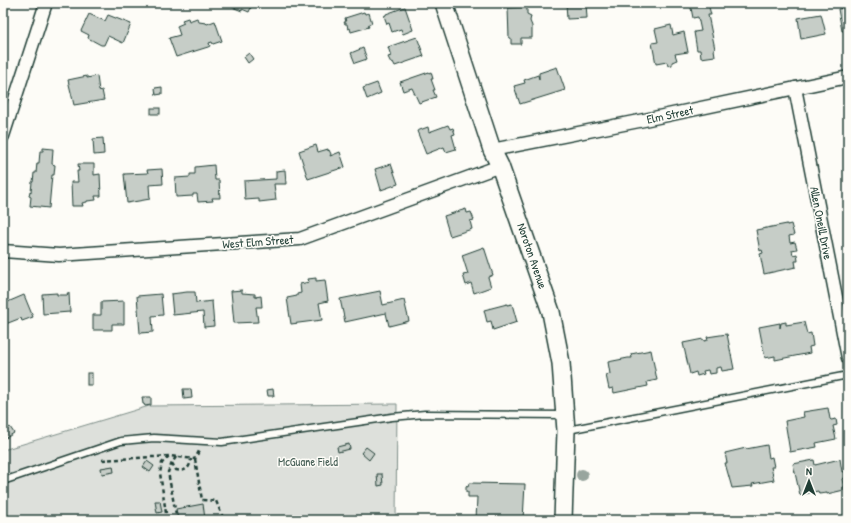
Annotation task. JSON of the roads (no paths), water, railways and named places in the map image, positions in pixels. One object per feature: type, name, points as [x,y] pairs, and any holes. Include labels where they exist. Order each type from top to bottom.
[{"type":"main road","name":"Noroton Avenue","points":[[444,3],[492,150],[500,166],[551,312],[561,363],[566,423],[563,520]]},
{"type":"street","points":[[3,136],[46,3]]},
{"type":"street","name":"Elm Street","points":[[492,150],[848,77]]},
{"type":"street","name":"Allen Oneill Drive","points":[[795,88],[848,358]]},
{"type":"street","name":"West Elm Street","points":[[3,251],[59,255],[300,239],[500,166]]},
{"type":"lane","points":[[3,481],[122,441],[154,438],[222,442],[392,416],[425,414],[566,423],[848,375]]},
{"type":"park label","name":"McGuane Field","points":[[308,462]]}]
